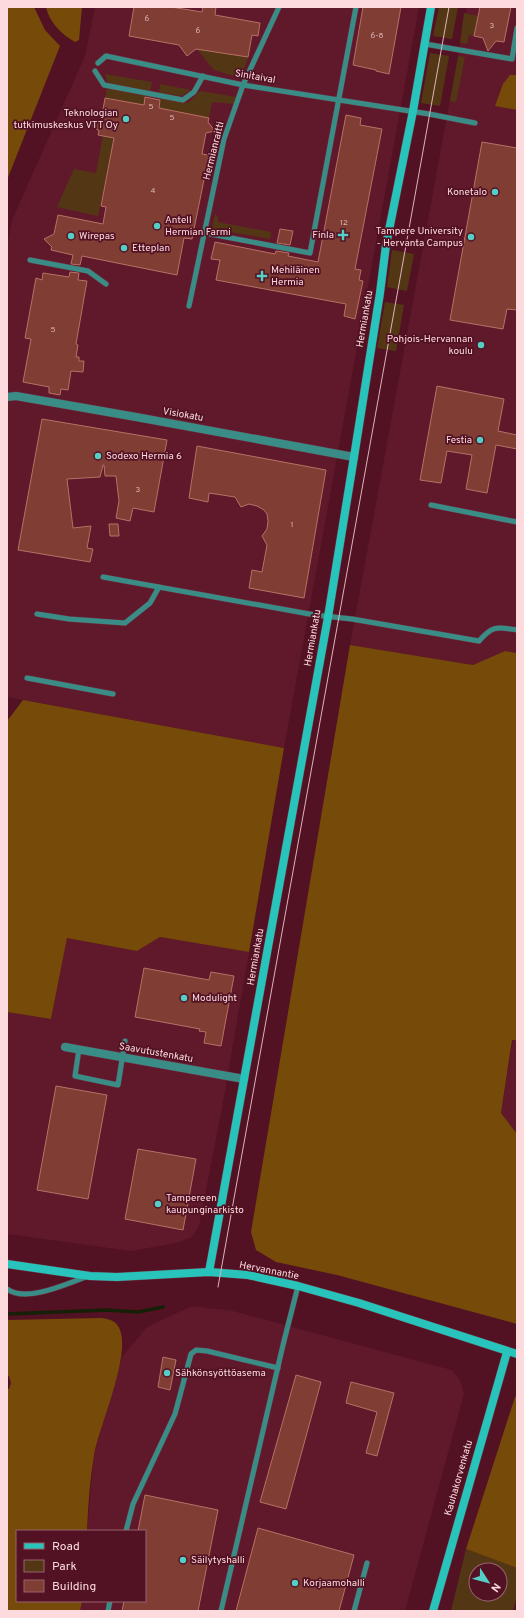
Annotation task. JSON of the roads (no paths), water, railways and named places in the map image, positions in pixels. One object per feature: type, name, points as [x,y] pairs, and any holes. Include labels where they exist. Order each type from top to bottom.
[{"type":"street","name":"Hermiankatu","points":[[209,1272],[328,617],[380,293],[386,245],[413,111],[431,7]]},
{"type":"street","name":"Visiokatu","points":[[7,397],[16,396],[354,457]]},
{"type":"street","name":"Saavutustenkatu","points":[[65,1047],[244,1079]]},
{"type":"street","name":"Hervannantie","points":[[7,1264],[90,1276],[116,1277],[209,1272],[248,1275],[298,1286],[517,1354]]},
{"type":"street","name":"Kauhakorvenkatu","points":[[433,1611],[507,1352]]},
{"type":"lane","name":"Hermianraitti","points":[[190,306],[224,139],[243,85],[278,7]]},
{"type":"lane","points":[[205,234],[310,253],[356,7]]},
{"type":"lane","points":[[425,44],[512,59],[517,28]]},
{"type":"lane","name":"Sinitaival","points":[[98,63],[106,56],[243,85],[413,111],[475,123]]},
{"type":"lane","points":[[95,71],[104,85],[183,100],[194,92],[203,76]]},
{"type":"lane","points":[[30,260],[88,271],[106,284]]},
{"type":"lane","points":[[432,505],[517,522]]},
{"type":"lane","points":[[103,577],[328,617],[479,641],[489,630],[500,628],[517,630]]},
{"type":"lane","points":[[37,614],[125,623],[150,603],[159,587]]},
{"type":"lane","points":[[27,678],[113,694]]},
{"type":"lane","points":[[79,1049],[75,1076],[118,1085],[125,1041]]},
{"type":"lane","points":[[7,1289],[15,1294],[28,1294],[90,1276]]},
{"type":"lane","points":[[221,1611],[298,1286]]},
{"type":"lane","points":[[126,1530],[133,1504],[175,1414],[191,1354],[196,1350],[207,1351],[278,1368]]},
{"type":"lane","points":[[354,1611],[367,1563]]},
{"type":"waterway","points":[[7,1314],[107,1310],[138,1312],[163,1307]]},
{"type":"tram line","points":[[218,1287],[449,7]]},
{"type":"place","name":"Teknologian tutkimuskeskus VTT Oy","points":[[126,119]]},
{"type":"place","name":"Konetalo","points":[[495,192]]},
{"type":"place","name":"Antell Hermian Farmi","points":[[157,226]]},
{"type":"place","name":"Finla","points":[[343,235]]},
{"type":"place","name":"Wirepas","points":[[71,236]]},
{"type":"place","name":"Tampere University - Hervanta Campus","points":[[471,237]]},
{"type":"place","name":"Etteplan","points":[[124,248]]},
{"type":"place","name":"Mehiläinen Hermia","points":[[262,276]]},
{"type":"place","name":"Pohjois-Hervannan koulu","points":[[481,345]]},
{"type":"place","name":"Festia","points":[[480,440]]},
{"type":"place","name":"Sodexo Hermia 6","points":[[98,456]]},
{"type":"place","name":"Modulight","points":[[184,998]]},
{"type":"place","name":"Tampereen kaupunginarkisto","points":[[158,1204]]},
{"type":"place","name":"Sähkönsyöttöasema","points":[[167,1373]]},
{"type":"place","name":"Säilytyshalli","points":[[183,1560]]},
{"type":"place","name":"Korjaamohalli","points":[[295,1583]]}]
